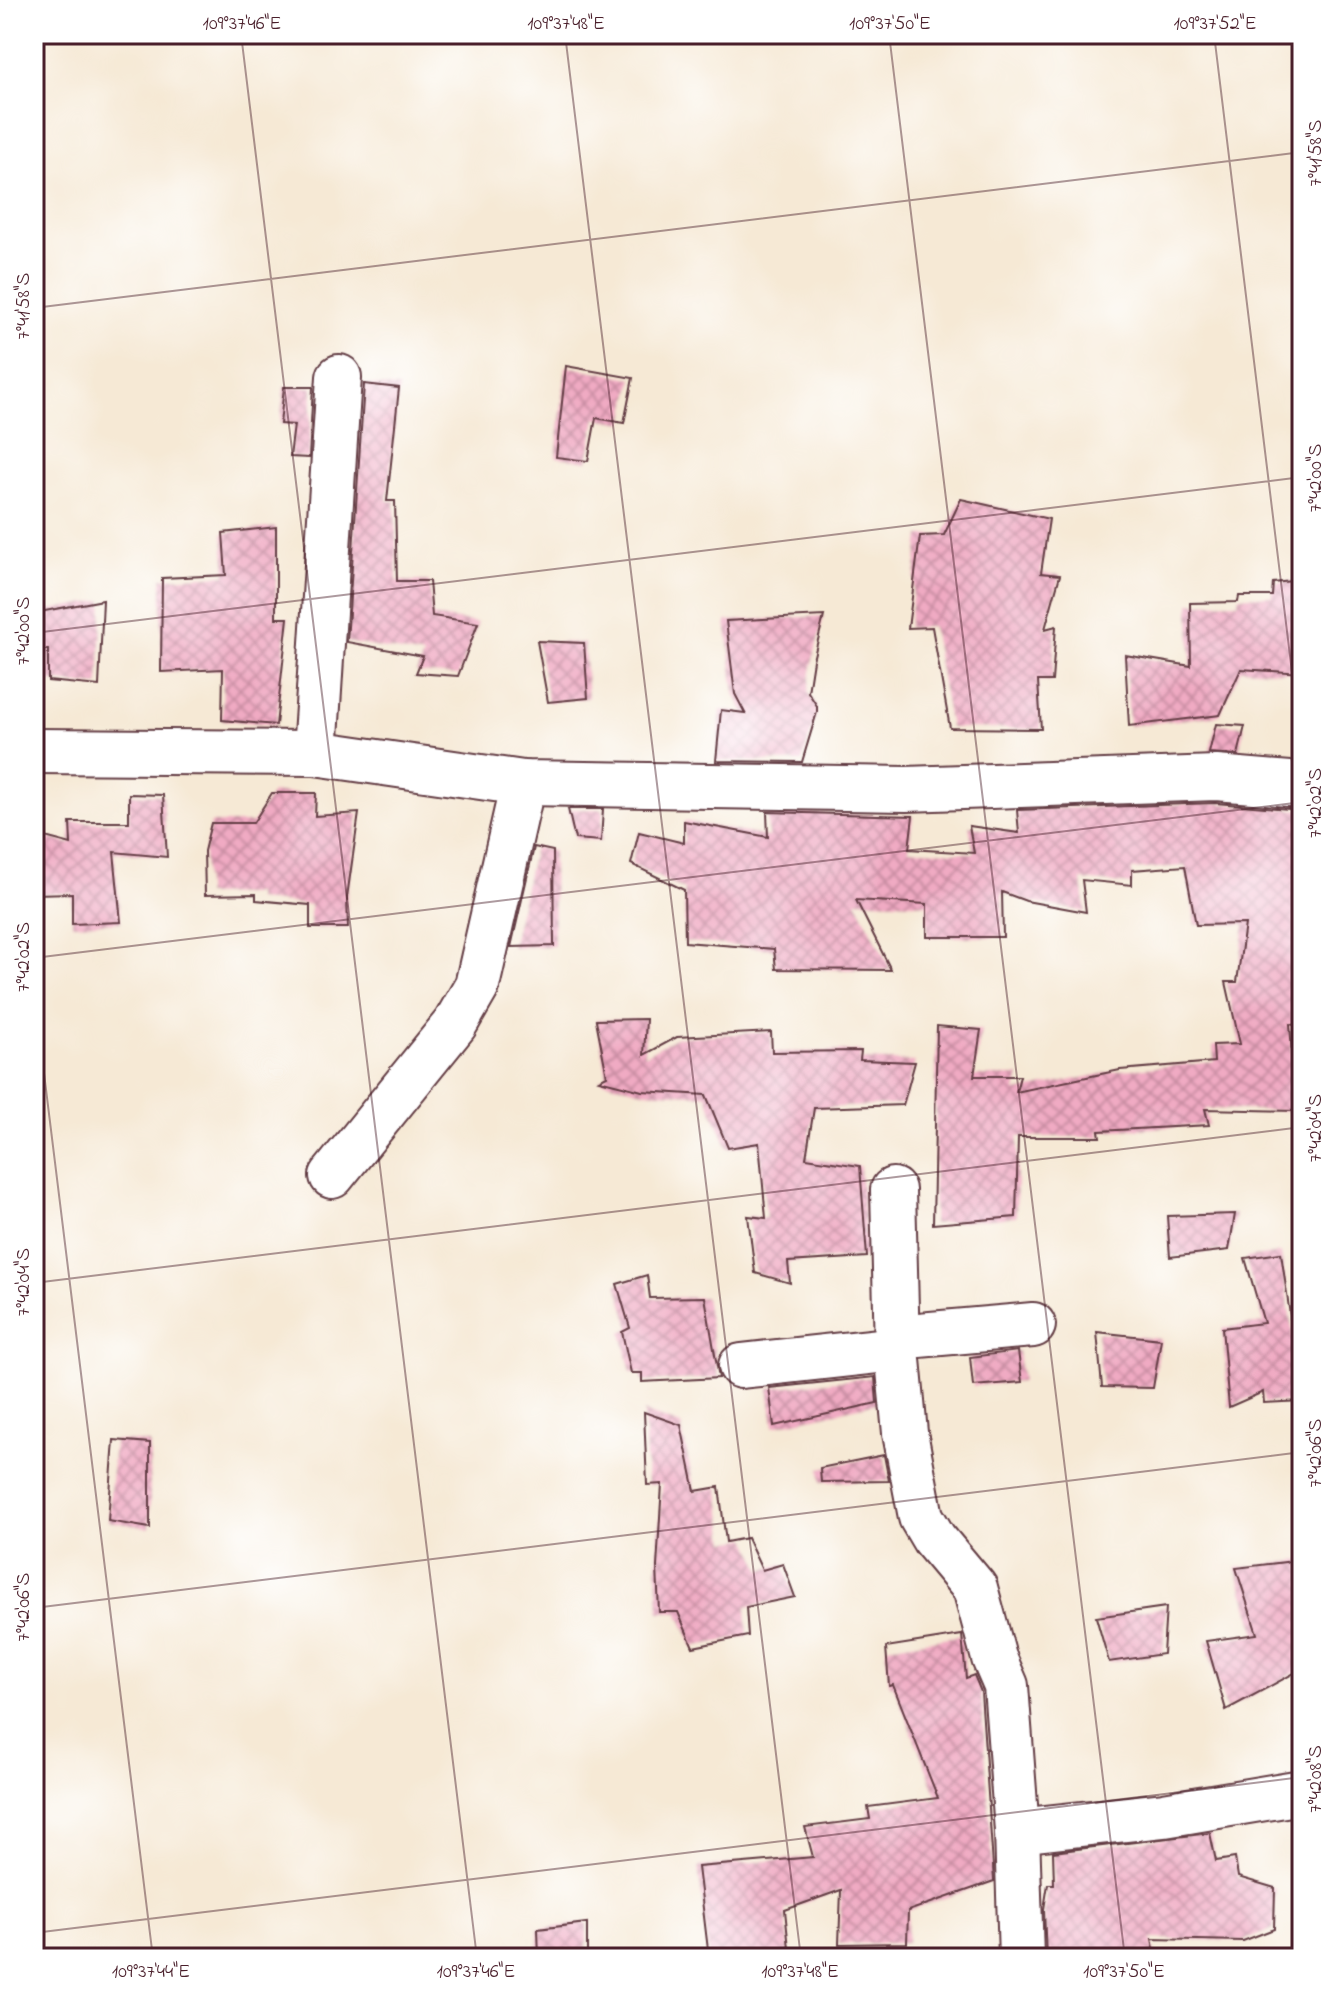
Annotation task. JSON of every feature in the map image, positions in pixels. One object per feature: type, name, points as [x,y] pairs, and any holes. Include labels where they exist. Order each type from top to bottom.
[{"type":"street","points":[[315,753],[339,377]]},
{"type":"street","points":[[34,751],[315,753],[523,783],[906,789],[1216,778],[1302,785]]},
{"type":"street","points":[[332,1176],[455,1024],[477,986],[523,783]]},
{"type":"street","points":[[893,1190],[896,1343],[905,1433],[921,1517],[934,1539],[975,1588],[994,1658],[1006,1686],[1017,1831],[1021,1958]]},
{"type":"street","points":[[741,1366],[1033,1325]]},
{"type":"street","points":[[1017,1831],[1164,1815],[1302,1792]]},
{"type":"building","points":[[566,366],[633,378],[624,423],[596,418],[588,461],[556,457]]},
{"type":"building","points":[[364,384],[399,388],[387,501],[395,501],[397,581],[429,581],[432,616],[478,623],[458,676],[416,673],[423,656],[347,642]]},
{"type":"building","points":[[284,387],[313,387],[309,458],[290,457],[294,425],[280,424]]},
{"type":"building","points":[[961,499],[1049,519],[1041,573],[1060,575],[1045,629],[1056,626],[1052,681],[1038,681],[1041,729],[950,728],[932,627],[908,628],[920,536],[944,535]]},
{"type":"building","points":[[276,527],[276,618],[288,618],[276,725],[222,720],[223,669],[161,672],[162,578],[226,575],[223,533]]},
{"type":"building","points":[[1302,580],[1302,673],[1241,669],[1220,715],[1129,726],[1125,655],[1191,666],[1190,603],[1238,602],[1239,596],[1272,596],[1273,583]]},
{"type":"building","points":[[103,600],[99,686],[48,681],[48,650],[34,650],[34,613]]},
{"type":"building","points":[[824,616],[808,692],[817,706],[817,712],[802,762],[716,761],[721,710],[745,713],[735,694],[726,621]]},
{"type":"building","points":[[537,641],[584,643],[588,698],[548,702]]},
{"type":"building","points":[[1216,724],[1245,726],[1238,755],[1209,753]]},
{"type":"building","points":[[272,793],[316,793],[315,816],[359,813],[347,897],[348,928],[310,928],[310,905],[256,900],[256,894],[205,895],[204,851],[211,823],[253,823]]},
{"type":"building","points":[[129,794],[163,795],[167,857],[114,852],[121,922],[72,924],[72,893],[34,894],[34,834],[71,844],[70,822],[129,822]]},
{"type":"building","points":[[1215,803],[1302,810],[1302,1027],[1290,1024],[1296,1111],[1205,1109],[1209,1125],[1099,1131],[1100,1137],[1018,1137],[1016,1217],[933,1224],[937,1026],[981,1030],[974,1076],[1020,1076],[1016,1092],[1120,1070],[1214,1062],[1213,1045],[1240,1044],[1226,982],[1237,982],[1245,924],[1196,925],[1185,866],[1132,870],[1132,885],[1082,880],[1086,912],[1026,901],[1002,892],[1003,937],[927,937],[927,904],[856,900],[891,970],[776,969],[774,949],[685,942],[684,890],[631,864],[639,832],[684,843],[684,821],[768,837],[767,812],[913,816],[909,849],[974,853],[969,826],[1019,833],[1017,810]]},
{"type":"building","points":[[568,809],[603,809],[601,841],[575,839]]},
{"type":"building","points":[[534,847],[553,851],[554,946],[511,947]]},
{"type":"building","points":[[646,1019],[644,1055],[677,1037],[771,1032],[772,1052],[861,1051],[860,1060],[915,1062],[903,1105],[814,1108],[806,1158],[860,1166],[867,1257],[788,1262],[790,1283],[755,1273],[748,1216],[766,1218],[759,1143],[728,1148],[706,1095],[642,1091],[599,1080],[607,1076],[596,1020]]},
{"type":"building","points":[[1235,1214],[1229,1250],[1170,1257],[1167,1216]]},
{"type":"building","points":[[1281,1253],[1294,1343],[1302,1342],[1302,1401],[1264,1403],[1263,1392],[1229,1407],[1222,1328],[1264,1323],[1245,1258]]},
{"type":"building","points":[[647,1275],[650,1298],[705,1297],[719,1378],[642,1382],[642,1373],[631,1373],[622,1332],[630,1328],[617,1284]]},
{"type":"building","points":[[1097,1332],[1161,1339],[1153,1388],[1102,1387]]},
{"type":"building","points":[[1018,1351],[1022,1382],[973,1386],[970,1357]]},
{"type":"building","points":[[875,1377],[877,1403],[774,1426],[769,1388]]},
{"type":"building","points":[[644,1412],[681,1425],[695,1491],[719,1487],[726,1542],[747,1538],[762,1570],[783,1564],[795,1597],[746,1607],[748,1636],[693,1647],[678,1612],[659,1612],[657,1567],[662,1484],[647,1485]]},
{"type":"building","points":[[114,1440],[150,1443],[150,1528],[108,1521]]},
{"type":"building","points":[[884,1455],[889,1481],[821,1482],[820,1468]]},
{"type":"building","points":[[1302,1560],[1302,1669],[1226,1710],[1206,1641],[1257,1634],[1236,1568]]},
{"type":"building","points":[[1166,1607],[1163,1654],[1109,1662],[1096,1617]]},
{"type":"building","points":[[962,1635],[966,1678],[974,1675],[981,1692],[994,1881],[908,1911],[907,1943],[839,1944],[841,1890],[785,1910],[790,1958],[709,1958],[698,1867],[813,1857],[805,1827],[870,1819],[868,1807],[938,1798],[893,1685],[889,1686],[886,1647]]},
{"type":"building","points":[[1210,1833],[1216,1861],[1235,1858],[1238,1877],[1275,1888],[1274,1929],[1243,1941],[1152,1939],[1156,1958],[1046,1958],[1044,1909],[1048,1884],[1054,1884],[1053,1852]]},
{"type":"building","points":[[587,1923],[587,1958],[539,1958],[538,1929]]}]
